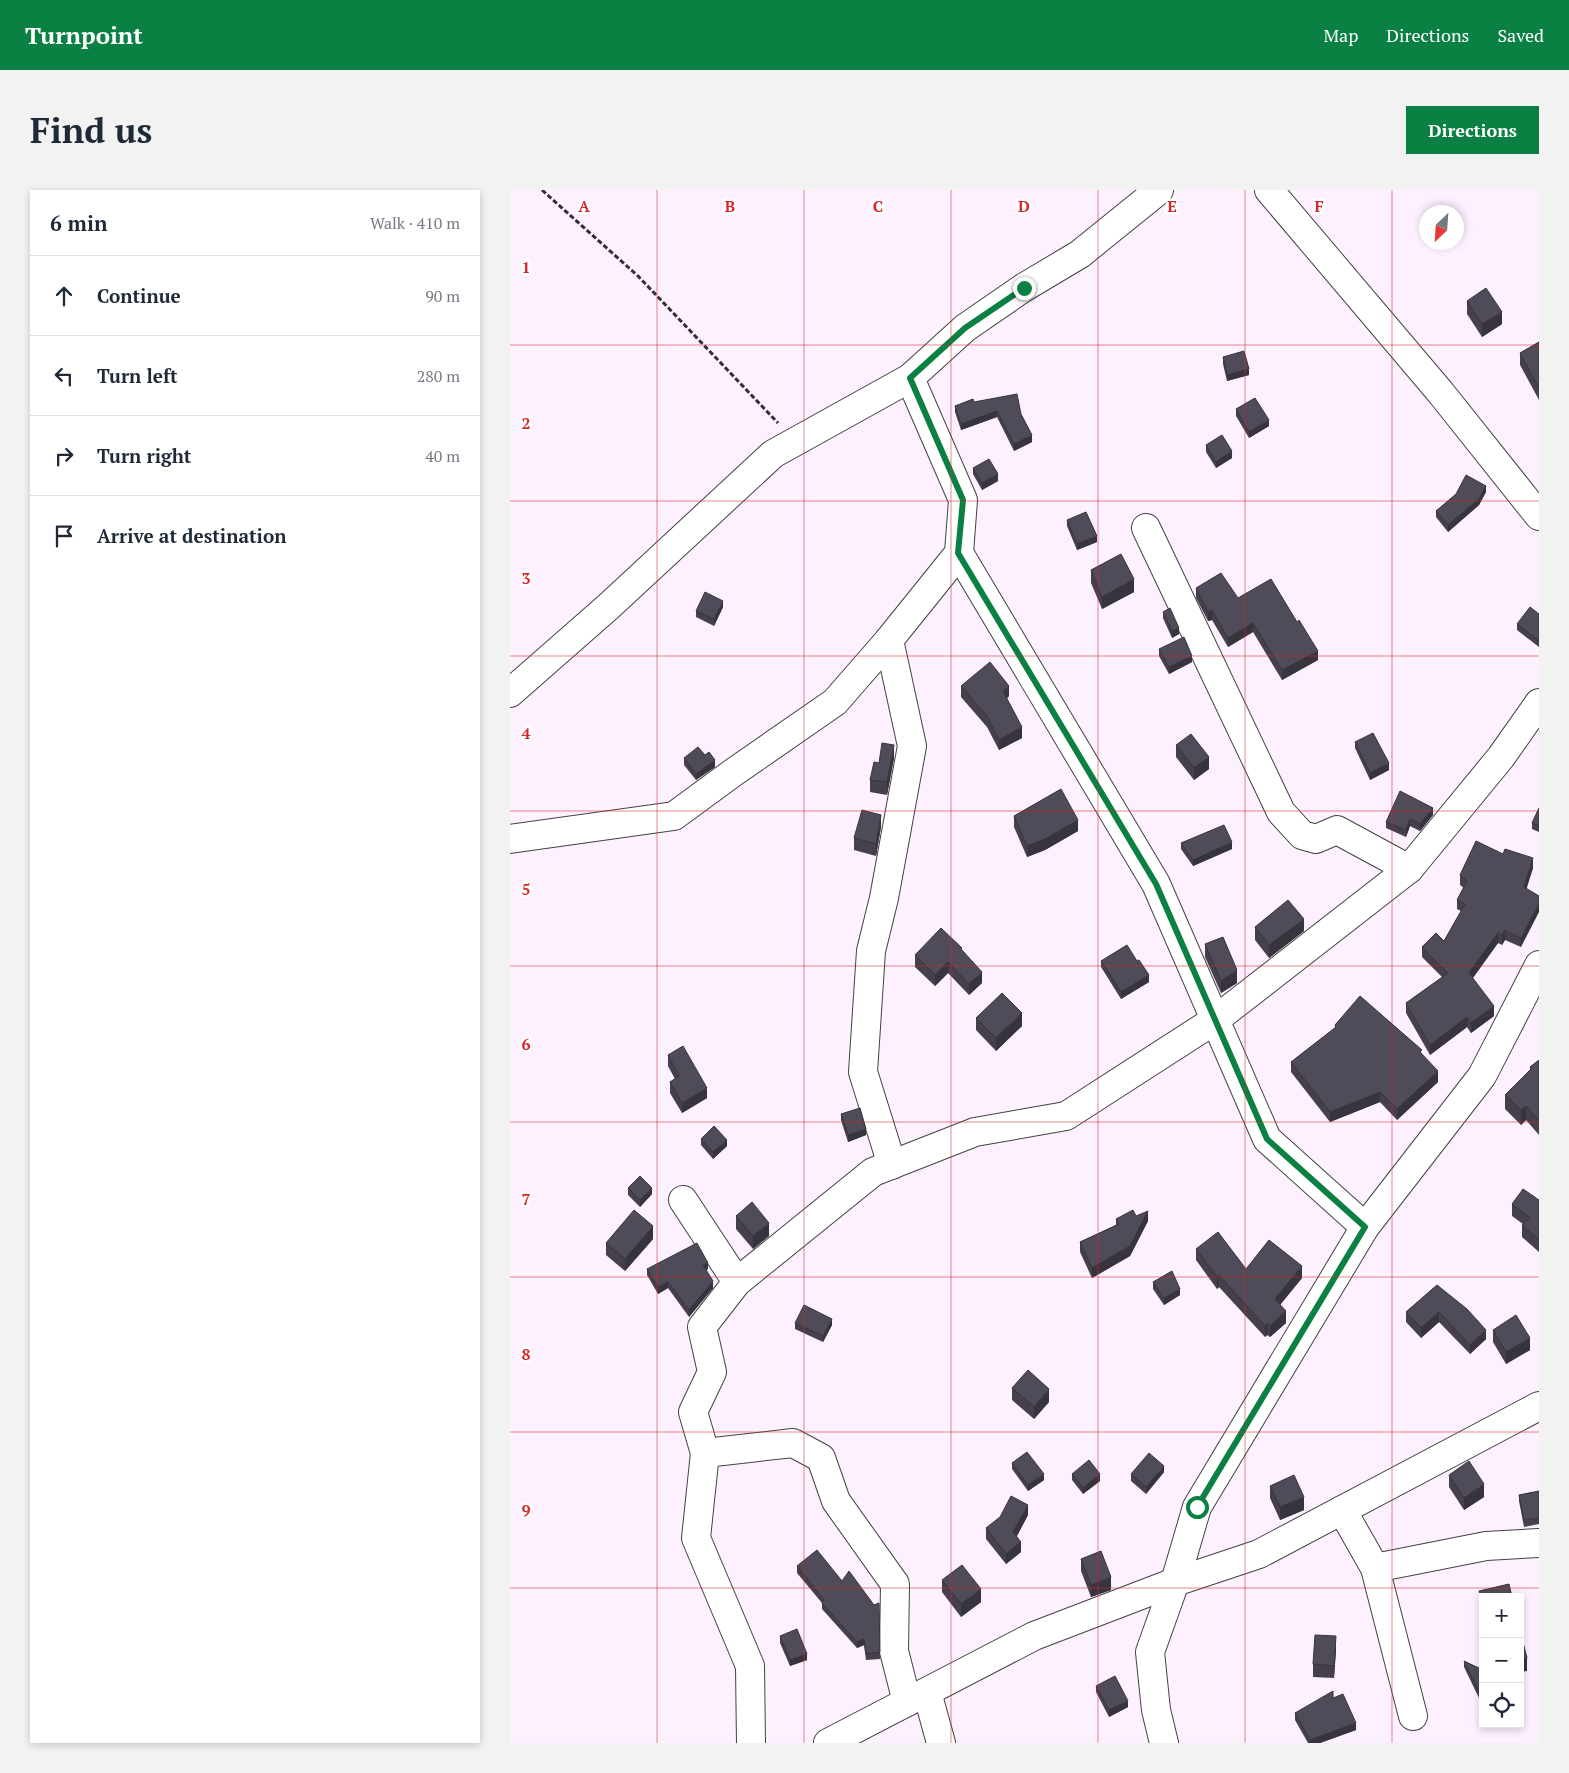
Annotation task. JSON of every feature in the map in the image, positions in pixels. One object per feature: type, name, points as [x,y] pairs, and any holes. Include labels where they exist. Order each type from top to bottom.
[{"type":"street","points":[[510,694],[608,607],[772,454],[910,378],[965,328],[1024,288],[1080,254],[1159,190]]},
{"type":"street","points":[[1268,190],[1441,393],[1539,516]]},
{"type":"street","points":[[510,838],[674,816],[835,702],[889,640],[958,553],[963,500],[910,378]]},
{"type":"street","points":[[1146,528],[1281,812],[1302,835],[1316,839],[1337,830],[1409,869]]},
{"type":"street","points":[[958,553],[1156,884],[1267,1139],[1365,1227]]},
{"type":"street","points":[[889,640],[912,746],[884,898],[871,951],[863,1072],[892,1165]]},
{"type":"street","points":[[751,1743],[750,1666],[696,1538],[705,1452],[693,1412],[712,1372],[702,1327],[737,1282],[873,1172],[975,1132],[1066,1116],[1215,1020],[1409,869],[1501,757],[1539,703]]},
{"type":"street","points":[[1164,1743],[1156,1710],[1150,1652],[1175,1582],[1197,1507],[1365,1227],[1482,1076],[1539,965]]},
{"type":"street","points":[[683,1200],[737,1282]]},
{"type":"street","points":[[828,1743],[1034,1636],[1175,1582],[1259,1554],[1539,1406]]},
{"type":"street","points":[[705,1452],[793,1443],[821,1458],[836,1501],[895,1584],[894,1651],[941,1743]]},
{"type":"street","points":[[1342,1510],[1376,1568],[1413,1716]]},
{"type":"street","points":[[1376,1568],[1486,1546],[1539,1543]]},
{"type":"path","points":[[542,190],[638,276],[796,441]]},
{"type":"building","points":[[1486,288],[1502,312],[1482,324],[1467,301]]},
{"type":"building","points":[[1539,342],[1539,388],[1520,353]]},
{"type":"building","points":[[1244,351],[1249,369],[1227,375],[1223,357]]},
{"type":"building","points":[[1017,394],[1021,414],[1032,435],[1014,444],[997,411],[961,424],[955,406],[973,399],[974,402]]},
{"type":"building","points":[[1255,398],[1269,420],[1249,432],[1236,409]]},
{"type":"building","points":[[1222,435],[1232,451],[1216,462],[1206,445]]},
{"type":"building","points":[[989,459],[998,474],[982,483],[973,468]]},
{"type":"building","points":[[1466,475],[1486,486],[1479,499],[1448,525],[1436,511],[1456,494]]},
{"type":"building","points":[[1086,512],[1097,536],[1077,544],[1067,520]]},
{"type":"building","points":[[1121,554],[1134,579],[1102,597],[1091,570]]},
{"type":"building","points":[[1221,573],[1238,598],[1271,579],[1297,622],[1299,620],[1318,651],[1282,670],[1253,623],[1228,638],[1212,610],[1208,612],[1196,588]]},
{"type":"building","points":[[705,592],[723,601],[714,619],[696,611]]},
{"type":"building","points":[[1530,607],[1539,614],[1539,641],[1517,624]]},
{"type":"building","points":[[1170,608],[1179,628],[1172,631],[1163,612]]},
{"type":"building","points":[[1184,637],[1192,656],[1169,667],[1159,649]]},
{"type":"building","points":[[990,662],[1009,686],[1003,691],[1022,727],[999,740],[987,716],[961,686]]},
{"type":"building","points":[[1373,733],[1389,763],[1370,773],[1355,742]]},
{"type":"building","points":[[1191,734],[1209,757],[1194,768],[1176,745]]},
{"type":"building","points":[[882,743],[894,745],[887,782],[870,780],[874,762],[879,763]]},
{"type":"building","points":[[698,747],[705,755],[709,752],[715,760],[696,774],[684,758]]},
{"type":"building","points":[[1061,789],[1078,820],[1045,839],[1027,846],[1014,816]]},
{"type":"building","points":[[1400,791],[1433,808],[1420,824],[1410,819],[1406,830],[1386,822]]},
{"type":"building","points":[[1539,808],[1539,826],[1532,823]]},
{"type":"building","points":[[862,810],[881,815],[876,844],[854,838]]},
{"type":"building","points":[[1224,825],[1232,842],[1193,860],[1181,843]]},
{"type":"building","points":[[1476,841],[1503,854],[1505,849],[1533,858],[1524,887],[1539,896],[1539,903],[1521,938],[1505,930],[1502,935],[1498,933],[1469,973],[1494,1006],[1471,1023],[1467,1017],[1430,1045],[1406,1003],[1448,973],[1422,947],[1436,933],[1444,941],[1465,904],[1457,900],[1467,881],[1460,875]]},
{"type":"building","points":[[1288,900],[1304,919],[1269,945],[1255,927]]},
{"type":"building","points":[[941,928],[962,948],[982,972],[969,984],[948,962],[935,975],[915,955]]},
{"type":"building","points":[[1223,937],[1237,970],[1221,981],[1205,944]]},
{"type":"building","points":[[1127,945],[1149,975],[1121,992],[1101,961]]},
{"type":"building","points":[[1002,993],[1022,1013],[996,1038],[976,1018]]},
{"type":"building","points":[[1360,996],[1422,1050],[1420,1052],[1438,1071],[1397,1109],[1380,1092],[1330,1112],[1291,1062],[1336,1027],[1335,1025]]},
{"type":"building","points":[[683,1046],[707,1088],[682,1103],[670,1082],[679,1076],[668,1055]]},
{"type":"building","points":[[1539,1060],[1539,1121],[1526,1106],[1521,1110],[1505,1095],[1532,1068],[1530,1067]]},
{"type":"building","points":[[860,1108],[866,1129],[848,1135],[841,1114]]},
{"type":"building","points":[[714,1126],[727,1140],[713,1152],[701,1139]]},
{"type":"building","points":[[640,1176],[652,1188],[640,1200],[628,1188]]},
{"type":"building","points":[[1523,1189],[1539,1200],[1539,1240],[1522,1225],[1530,1218],[1512,1204]]},
{"type":"building","points":[[752,1202],[769,1223],[753,1236],[736,1216]]},
{"type":"building","points":[[634,1210],[653,1226],[625,1259],[606,1243]]},
{"type":"building","points":[[1133,1210],[1136,1216],[1148,1211],[1130,1246],[1092,1268],[1080,1242],[1119,1224],[1116,1219]]},
{"type":"building","points":[[1218,1232],[1246,1269],[1269,1240],[1302,1266],[1275,1299],[1286,1311],[1270,1326],[1267,1323],[1265,1326],[1219,1275],[1217,1277],[1196,1249]]},
{"type":"building","points":[[697,1243],[708,1263],[703,1265],[713,1281],[689,1310],[668,1282],[658,1287],[647,1269]]},
{"type":"building","points":[[1172,1271],[1180,1289],[1164,1298],[1153,1282]]},
{"type":"building","points":[[1437,1285],[1467,1309],[1486,1330],[1470,1345],[1439,1312],[1421,1328],[1406,1312]]},
{"type":"building","points":[[804,1305],[832,1319],[823,1336],[795,1323]]},
{"type":"building","points":[[1516,1315],[1530,1338],[1506,1352],[1493,1330]]},
{"type":"building","points":[[1028,1370],[1049,1389],[1034,1407],[1012,1388]]},
{"type":"building","points":[[1027,1452],[1044,1474],[1028,1485],[1012,1463]]},
{"type":"building","points":[[1149,1453],[1164,1466],[1146,1487],[1131,1474]]},
{"type":"building","points":[[1089,1460],[1100,1474],[1083,1488],[1072,1474]]},
{"type":"building","points":[[1469,1461],[1484,1484],[1464,1498],[1449,1475]]},
{"type":"building","points":[[1294,1475],[1304,1497],[1280,1507],[1270,1486]]},
{"type":"building","points":[[1539,1491],[1539,1518],[1524,1520],[1519,1495]]},
{"type":"building","points":[[1011,1496],[1028,1505],[1013,1532],[1021,1542],[1006,1554],[986,1528],[1000,1517]]},
{"type":"building","points":[[817,1550],[842,1581],[849,1571],[874,1605],[879,1603],[880,1652],[866,1654],[864,1639],[857,1642],[822,1603],[824,1600],[797,1566]]},
{"type":"building","points":[[1101,1551],[1111,1577],[1091,1585],[1081,1559]]},
{"type":"building","points":[[962,1565],[981,1589],[961,1604],[942,1580]]},
{"type":"building","points":[[1509,1584],[1511,1593],[1480,1593],[1479,1591]]},
{"type":"building","points":[[797,1629],[807,1654],[790,1660],[780,1636]]},
{"type":"building","points":[[1315,1635],[1336,1636],[1334,1666],[1313,1664]]},
{"type":"building","points":[[1524,1646],[1527,1658],[1524,1659]]},
{"type":"building","points":[[1464,1661],[1479,1668],[1479,1692]]},
{"type":"building","points":[[1115,1676],[1128,1701],[1109,1710],[1096,1686]]},
{"type":"building","points":[[1333,1691],[1333,1698],[1343,1694],[1356,1723],[1310,1740],[1295,1713]]},
{"type":"route","points":[[1024,288],[965,328],[910,378],[963,500],[958,553],[1156,884],[1267,1139],[1365,1227],[1197,1507]]}]
